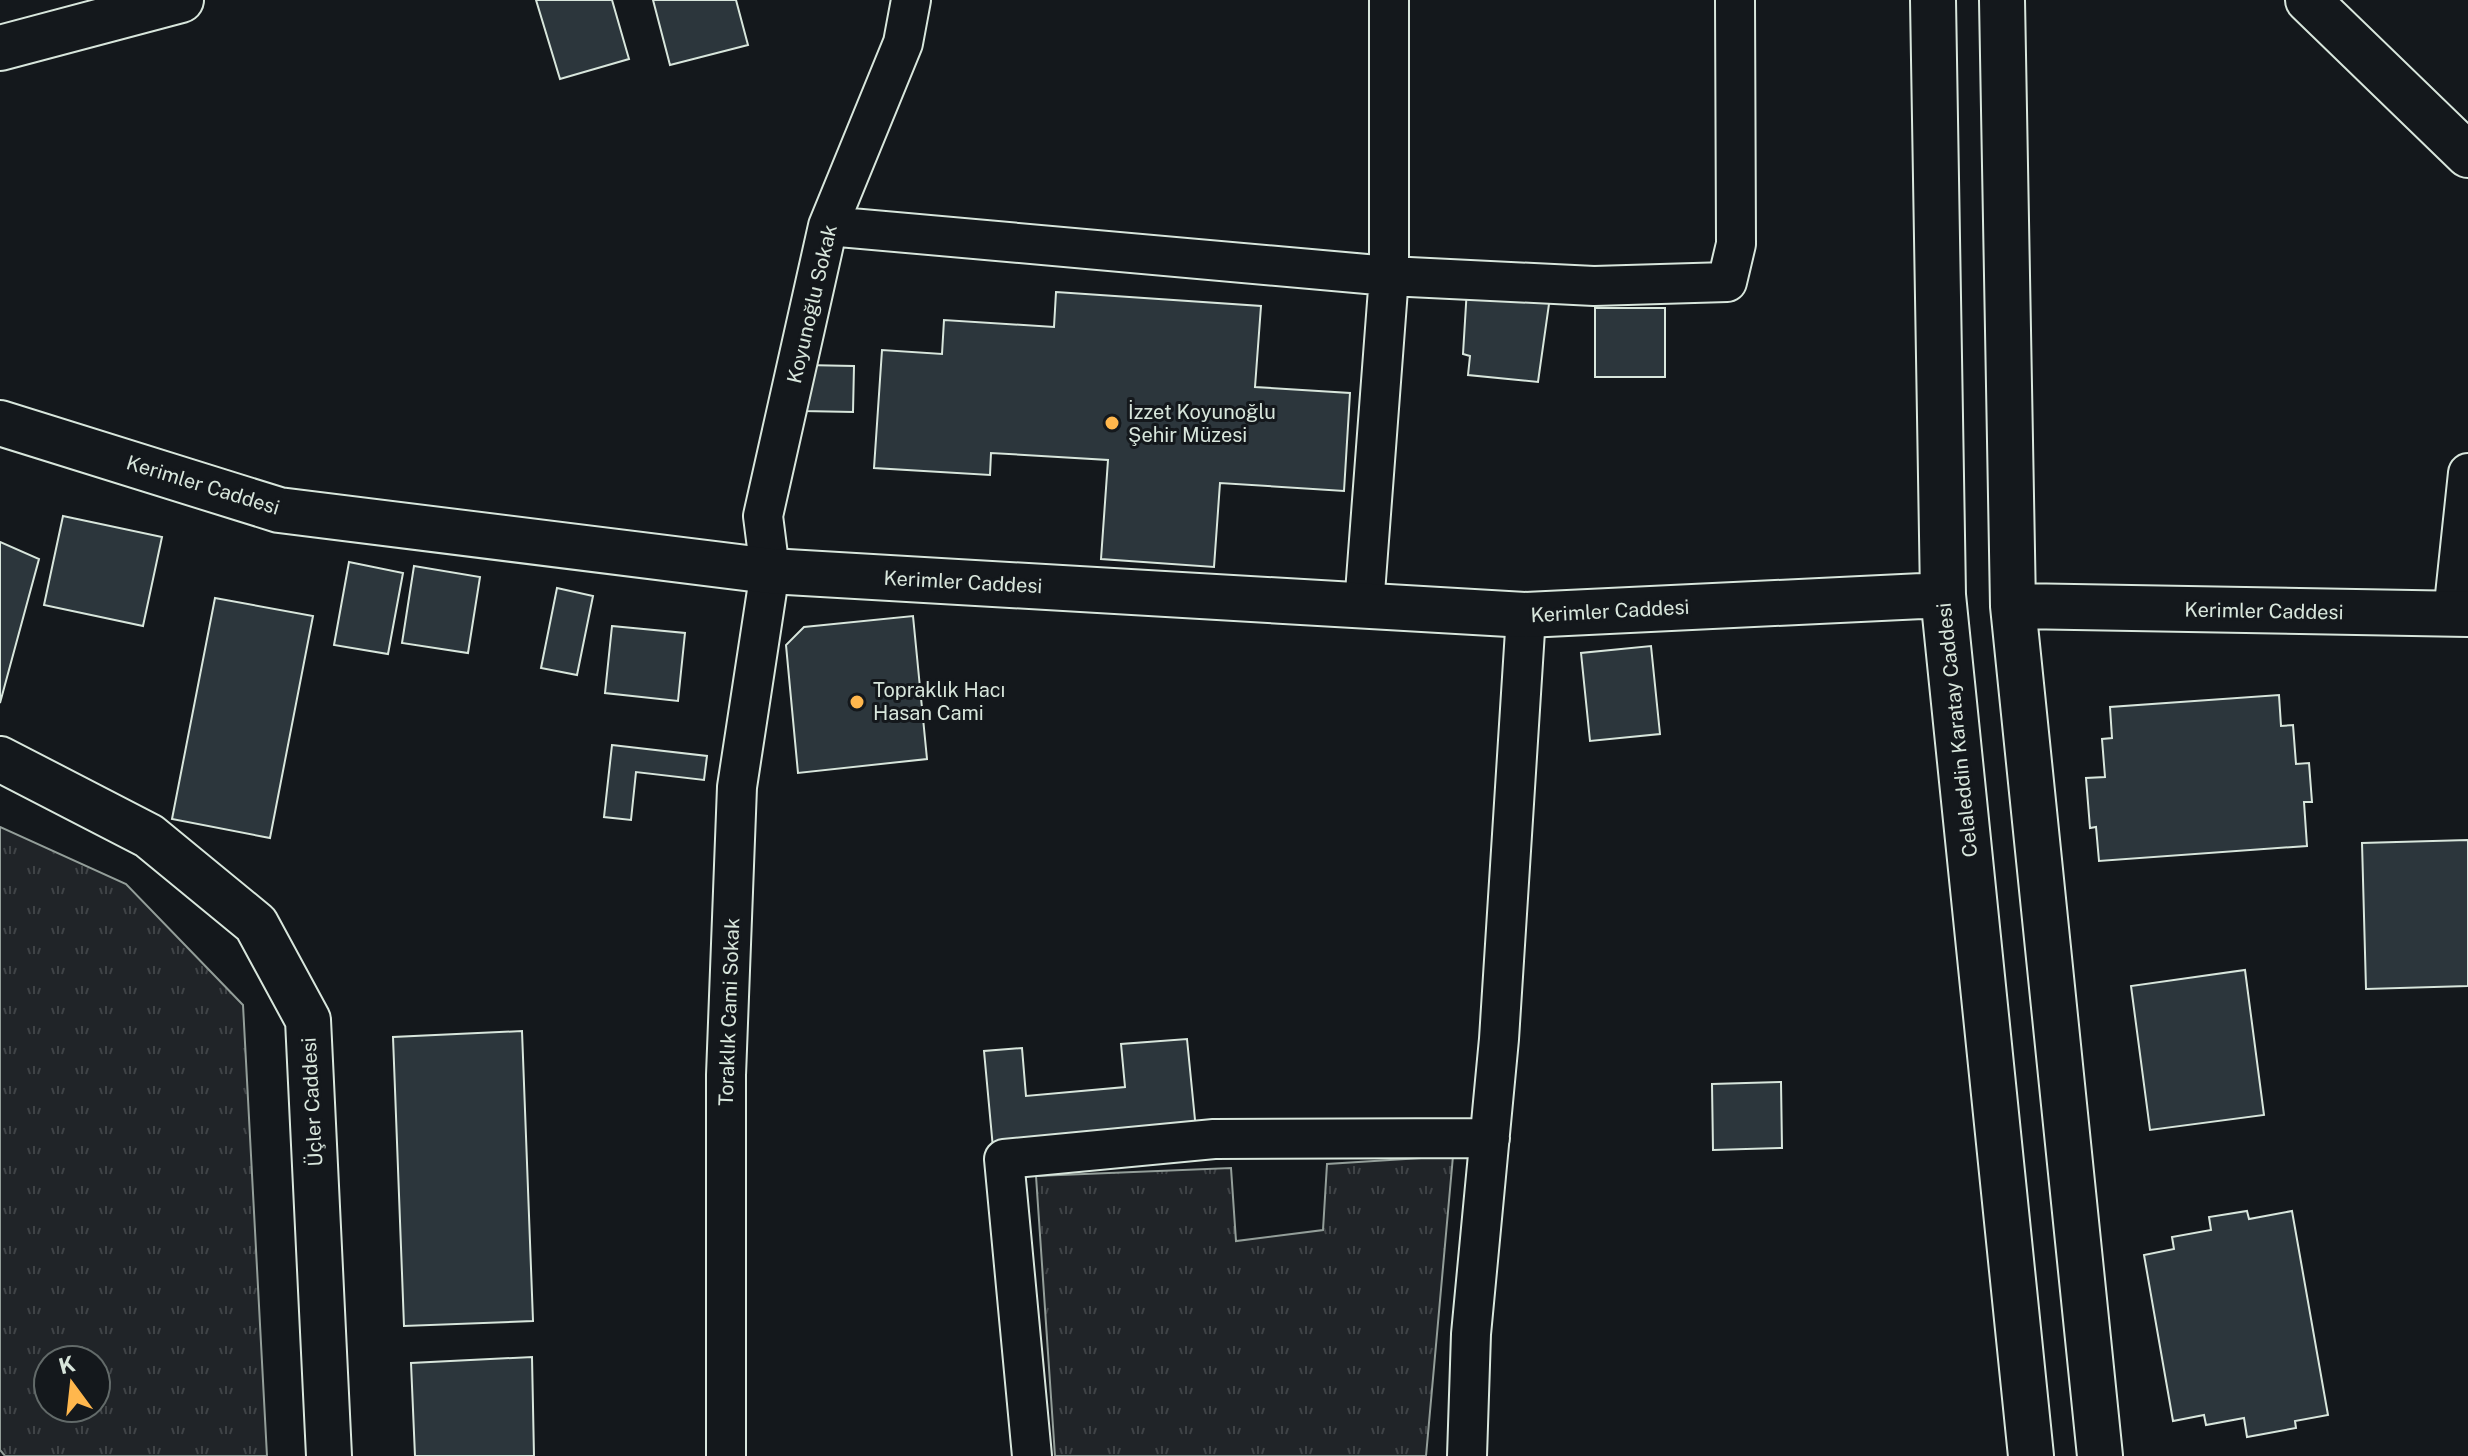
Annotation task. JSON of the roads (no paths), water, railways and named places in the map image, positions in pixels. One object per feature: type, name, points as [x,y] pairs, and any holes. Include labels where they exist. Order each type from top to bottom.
[{"type":"street","points":[[0,48],[181,0]]},
{"type":"street","name":"Koyunoğlu Sokak","points":[[770,571],[763,516],[828,226],[903,43],[911,0]]},
{"type":"street","points":[[1364,606],[1389,276],[1389,0]]},
{"type":"street","points":[[828,226],[1389,276],[1594,286],[1727,282],[1736,244],[1735,0]]},
{"type":"street","name":"Celaleddin Karatay Caddesi","points":[[1933,0],[1943,595],[2031,1456]]},
{"type":"street","points":[[2002,0],[2013,606],[2100,1456]]},
{"type":"street","points":[[2308,0],[2468,155]]},
{"type":"street","name":"Kerimler Caddesi","points":[[0,423],[279,510],[770,571],[1526,615],[1943,595]]},
{"type":"street","points":[[2460,614],[2468,473]]},
{"type":"street","name":"Toraklık Cami Sokak","points":[[726,1456],[726,1075],[737,787],[770,571]]},
{"type":"street","name":"Kerimler Caddesi","points":[[2013,606],[2460,614]]},
{"type":"street","points":[[1467,1456],[1471,1334],[1490,1138],[1526,615]]},
{"type":"street","name":"Üçler Caddesi","points":[[0,759],[149,836],[256,924],[308,1020],[329,1456]]},
{"type":"street","points":[[1032,1456],[1004,1159],[1214,1139],[1490,1138]]},
{"type":"place","name":"İzzet Koyunoğlu Şehir Müzesi","points":[[1112,423]]},
{"type":"place","name":"Topraklık Hacı Hasan Cami","points":[[857,702]]}]
